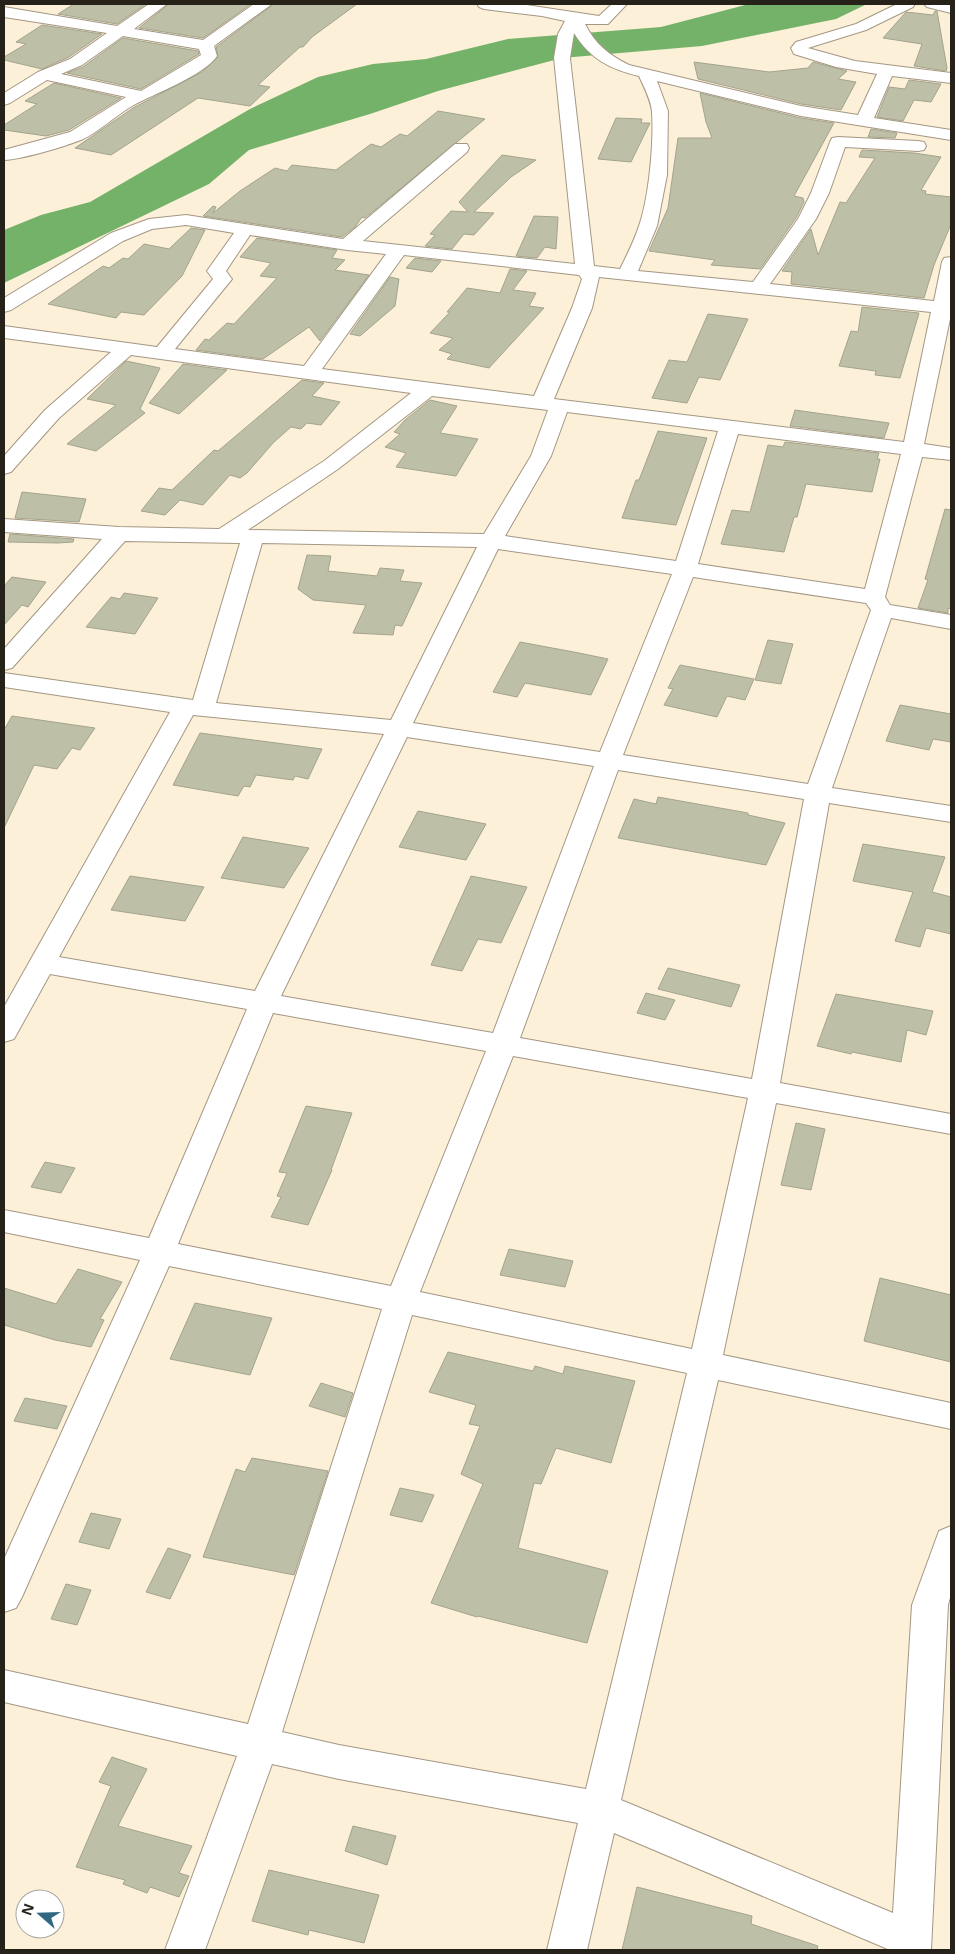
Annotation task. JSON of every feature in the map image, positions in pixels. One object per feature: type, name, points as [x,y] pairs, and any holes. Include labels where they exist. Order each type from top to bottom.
[{"type":"street","points":[[4,30],[48,4]]},
{"type":"street","points":[[4,100],[44,76],[76,62],[122,32],[159,4]]},
{"type":"street","points":[[4,12],[206,45],[264,4]]},
{"type":"street","points":[[484,4],[510,6],[574,18],[604,21],[620,4]]},
{"type":"street","points":[[908,4],[861,26],[810,42],[799,48],[800,51],[818,58],[951,78]]},
{"type":"street","points":[[932,4],[949,6]]},
{"type":"street","points":[[574,18],[587,43],[599,55],[624,68],[801,111],[951,135]]},
{"type":"street","points":[[4,1597],[160,1252],[264,1002],[491,541],[541,456],[551,403],[590,279],[584,270],[562,58],[566,34],[574,18]]},
{"type":"street","points":[[4,155],[14,154],[76,136],[128,102],[143,96],[203,62],[208,56],[206,45]]},
{"type":"street","points":[[758,288],[807,219],[820,193],[838,142],[859,120],[887,69]]},
{"type":"street","points":[[627,275],[648,226],[658,175],[660,111],[654,91],[645,73]]},
{"type":"street","points":[[44,76],[143,96]]},
{"type":"street","points":[[838,142],[951,148]]},
{"type":"street","points":[[347,245],[462,148]]},
{"type":"street","points":[[4,306],[117,237],[149,224],[186,220],[347,245],[947,307]]},
{"type":"street","points":[[161,354],[223,280],[216,271],[245,230]]},
{"type":"street","points":[[309,373],[399,249]]},
{"type":"street","points":[[567,1950],[705,1365],[764,1092],[818,792],[878,604],[947,307],[951,262]]},
{"type":"street","points":[[4,332],[428,389],[951,454]]},
{"type":"street","points":[[4,468],[52,414],[126,349]]},
{"type":"street","points":[[224,536],[331,465],[428,389]]},
{"type":"street","points":[[186,1950],[260,1744],[401,1300],[503,1045],[608,762],[685,569],[730,427]]},
{"type":"street","points":[[4,525],[119,534],[491,541],[685,569],[878,604],[951,622]]},
{"type":"street","points":[[4,663],[119,534]]},
{"type":"street","points":[[4,1032],[42,962],[194,708],[253,536]]},
{"type":"street","points":[[4,680],[194,708],[398,728],[951,814]]},
{"type":"street","points":[[42,962],[951,1124]]},
{"type":"street","points":[[4,1221],[401,1300],[951,1416]]},
{"type":"street","points":[[4,1686],[349,1763],[600,1809],[912,1945],[930,1605],[951,1541]]},
{"type":"shaded area","points":[[749,4],[867,4],[836,19],[702,46],[562,58],[438,91],[370,114],[249,150],[209,184],[4,283],[4,230],[41,215],[90,202],[250,109],[318,77],[373,64],[426,59],[508,39],[661,27]]},
{"type":"building","points":[[74,4],[146,4],[117,24],[58,14]]},
{"type":"building","points":[[169,4],[251,4],[203,38],[139,28]]},
{"type":"building","points":[[274,4],[357,4],[312,37],[258,85],[270,87],[250,106],[198,98],[111,155],[75,148],[133,108],[202,72],[218,57],[216,47]]},
{"type":"building","points":[[937,11],[946,71],[914,66],[922,44],[883,38],[906,12],[933,15]]},
{"type":"building","points":[[42,25],[102,34],[69,57],[42,69],[4,60],[4,57],[26,44],[16,42]]},
{"type":"building","points":[[123,38],[198,51],[199,54],[141,89],[67,73],[83,67]]},
{"type":"building","points":[[694,62],[769,72],[808,68],[813,62],[847,71],[838,79],[856,82],[841,110],[801,104],[698,79]]},
{"type":"building","points":[[909,80],[941,84],[931,102],[914,100],[903,121],[877,117],[889,87],[905,89]]},
{"type":"building","points":[[54,83],[121,98],[69,130],[46,136],[4,130],[4,125],[37,104],[25,101]]},
{"type":"building","points":[[700,93],[801,118],[834,123],[794,196],[803,198],[804,202],[796,218],[760,269],[711,265],[715,260],[649,251],[668,208],[678,138],[712,138],[706,122]]},
{"type":"building","points":[[438,111],[485,119],[365,218],[362,217],[355,227],[342,237],[203,216],[213,206],[216,207],[213,213],[240,191],[275,168],[287,171],[292,165],[336,170],[371,144],[381,147],[400,134],[407,136]]},
{"type":"building","points":[[616,118],[642,119],[641,123],[650,123],[631,162],[598,159]]},
{"type":"building","points":[[871,129],[897,133],[895,138],[868,137]]},
{"type":"building","points":[[862,150],[914,153],[941,157],[921,190],[926,191],[925,194],[951,197],[951,224],[934,265],[924,298],[791,284],[792,272],[782,271],[811,229],[818,255],[840,202],[846,203],[875,158],[859,157]]},
{"type":"building","points":[[502,155],[536,160],[511,177],[474,212],[494,213],[474,235],[464,234],[452,249],[425,246],[435,235],[430,234],[451,211],[468,212],[459,202]]},
{"type":"building","points":[[534,216],[558,217],[556,249],[545,247],[537,258],[516,256]]},
{"type":"building","points":[[191,228],[205,230],[182,276],[144,315],[121,312],[116,318],[48,304],[103,266],[109,268],[123,258],[128,259],[144,244],[169,249]]},
{"type":"building","points":[[257,238],[337,250],[332,258],[345,260],[335,270],[369,275],[320,341],[309,327],[263,359],[196,350],[205,339],[209,340],[227,323],[234,324],[277,278],[260,276],[271,263],[240,257]]},
{"type":"building","points":[[415,258],[441,261],[432,272],[406,268]]},
{"type":"building","points":[[510,269],[527,271],[513,290],[536,293],[529,306],[544,308],[489,368],[447,359],[452,354],[439,350],[453,338],[430,333],[450,312],[447,312],[467,288],[500,293]]},
{"type":"building","points":[[390,277],[399,279],[395,306],[360,336],[350,334]]},
{"type":"building","points":[[862,307],[919,313],[900,378],[875,375],[876,371],[839,366],[851,331],[858,332]]},
{"type":"building","points":[[708,314],[748,319],[720,380],[699,377],[687,403],[652,398],[669,360],[687,362]]},
{"type":"building","points":[[126,361],[160,368],[140,409],[145,413],[96,451],[67,444],[116,405],[87,399]]},
{"type":"building","points":[[183,364],[227,370],[179,414],[149,403]]},
{"type":"building","points":[[302,380],[324,383],[312,396],[340,402],[321,425],[307,423],[301,429],[291,427],[273,443],[247,473],[240,478],[230,475],[203,505],[180,500],[165,515],[141,511],[159,488],[172,490],[214,450],[218,451]]},
{"type":"building","points":[[430,400],[457,406],[440,433],[478,439],[456,476],[396,467],[406,453],[385,447],[400,434],[394,432],[405,420]]},
{"type":"building","points":[[795,410],[889,423],[884,438],[790,426]]},
{"type":"building","points":[[658,431],[707,438],[676,525],[622,518],[636,480],[639,480]]},
{"type":"building","points":[[785,442],[879,453],[877,459],[880,459],[872,492],[806,484],[797,517],[794,517],[784,552],[721,544],[732,510],[750,512],[768,445],[783,447]]},
{"type":"building","points":[[22,492],[86,499],[79,522],[15,518]]},
{"type":"building","points":[[945,509],[951,510],[951,609],[948,608],[948,613],[918,608],[928,580],[925,579]]},
{"type":"building","points":[[10,534],[74,539],[73,542],[58,543],[8,542]]},
{"type":"building","points":[[307,555],[331,556],[328,571],[377,576],[380,568],[404,570],[400,581],[422,583],[402,626],[395,625],[393,635],[353,633],[366,605],[313,600],[298,589]]},
{"type":"building","points":[[12,577],[46,582],[28,607],[22,605],[4,625],[4,586]]},
{"type":"building","points":[[124,593],[158,598],[135,634],[86,627],[111,597],[120,599]]},
{"type":"building","points":[[768,640],[793,644],[781,684],[755,680]]},
{"type":"building","points":[[520,642],[608,659],[591,695],[525,683],[517,697],[493,692]]},
{"type":"building","points":[[680,665],[754,679],[745,700],[727,696],[717,717],[664,705],[673,689],[668,688]]},
{"type":"building","points":[[900,705],[951,714],[951,742],[933,739],[929,750],[886,741]]},
{"type":"building","points":[[12,716],[95,728],[80,750],[72,748],[57,769],[34,765],[4,828],[4,730]]},
{"type":"building","points":[[200,733],[322,749],[308,779],[295,776],[293,780],[256,775],[250,787],[244,786],[238,796],[173,785]]},
{"type":"building","points":[[658,797],[748,813],[748,815],[785,823],[766,865],[618,838],[634,799],[656,804]]},
{"type":"building","points":[[418,811],[486,824],[466,860],[399,847]]},
{"type":"building","points":[[243,837],[309,848],[284,888],[221,878]]},
{"type":"building","points":[[863,844],[945,857],[932,892],[951,897],[951,934],[926,928],[920,947],[895,941],[913,892],[853,881]]},
{"type":"building","points":[[130,876],[204,887],[185,921],[111,910]]},
{"type":"building","points":[[471,876],[527,887],[501,943],[478,939],[462,971],[431,965]]},
{"type":"building","points":[[668,968],[740,985],[731,1007],[658,989]]},
{"type":"building","points":[[646,993],[675,1000],[665,1020],[637,1013]]},
{"type":"building","points":[[836,994],[933,1011],[926,1035],[907,1030],[901,1062],[817,1046]]},
{"type":"building","points":[[306,1106],[352,1113],[332,1170],[308,1225],[271,1217],[281,1197],[277,1196],[287,1173],[279,1172]]},
{"type":"building","points":[[796,1123],[825,1129],[811,1190],[781,1185]]},
{"type":"building","points":[[45,1162],[75,1168],[61,1193],[31,1187]]},
{"type":"building","points":[[509,1249],[573,1261],[565,1287],[500,1275]]},
{"type":"building","points":[[78,1269],[122,1282],[100,1319],[104,1320],[91,1347],[55,1340],[4,1325],[4,1288],[56,1304]]},
{"type":"building","points":[[880,1278],[951,1295],[951,1362],[864,1341]]},
{"type":"building","points":[[195,1303],[272,1318],[250,1375],[170,1359]]},
{"type":"building","points":[[448,1352],[533,1371],[535,1366],[563,1374],[565,1366],[635,1381],[611,1463],[556,1448],[541,1484],[534,1483],[518,1548],[608,1571],[587,1643],[477,1617],[431,1603],[483,1484],[461,1474],[480,1426],[469,1424],[476,1405],[429,1392]]},
{"type":"building","points":[[321,1383],[353,1393],[345,1417],[309,1406]]},
{"type":"building","points":[[25,1398],[67,1406],[57,1429],[14,1421]]},
{"type":"building","points":[[252,1458],[328,1471],[294,1575],[203,1557],[236,1469],[245,1472]]},
{"type":"building","points":[[400,1488],[434,1495],[422,1522],[390,1515]]},
{"type":"building","points":[[91,1513],[121,1519],[109,1549],[79,1542]]},
{"type":"building","points":[[168,1548],[191,1555],[170,1599],[146,1592]]},
{"type":"building","points":[[66,1584],[91,1590],[77,1625],[51,1619]]},
{"type":"building","points":[[112,1757],[147,1769],[118,1826],[192,1846],[179,1873],[189,1876],[179,1897],[150,1887],[147,1893],[123,1884],[125,1880],[76,1867],[111,1786],[99,1782]]},
{"type":"building","points":[[353,1826],[396,1836],[387,1865],[345,1851]]},
{"type":"building","points":[[269,1870],[379,1895],[364,1943],[309,1930],[308,1935],[252,1921]]},
{"type":"building","points":[[637,1887],[752,1916],[751,1924],[818,1946],[817,1950],[622,1950]]}]
